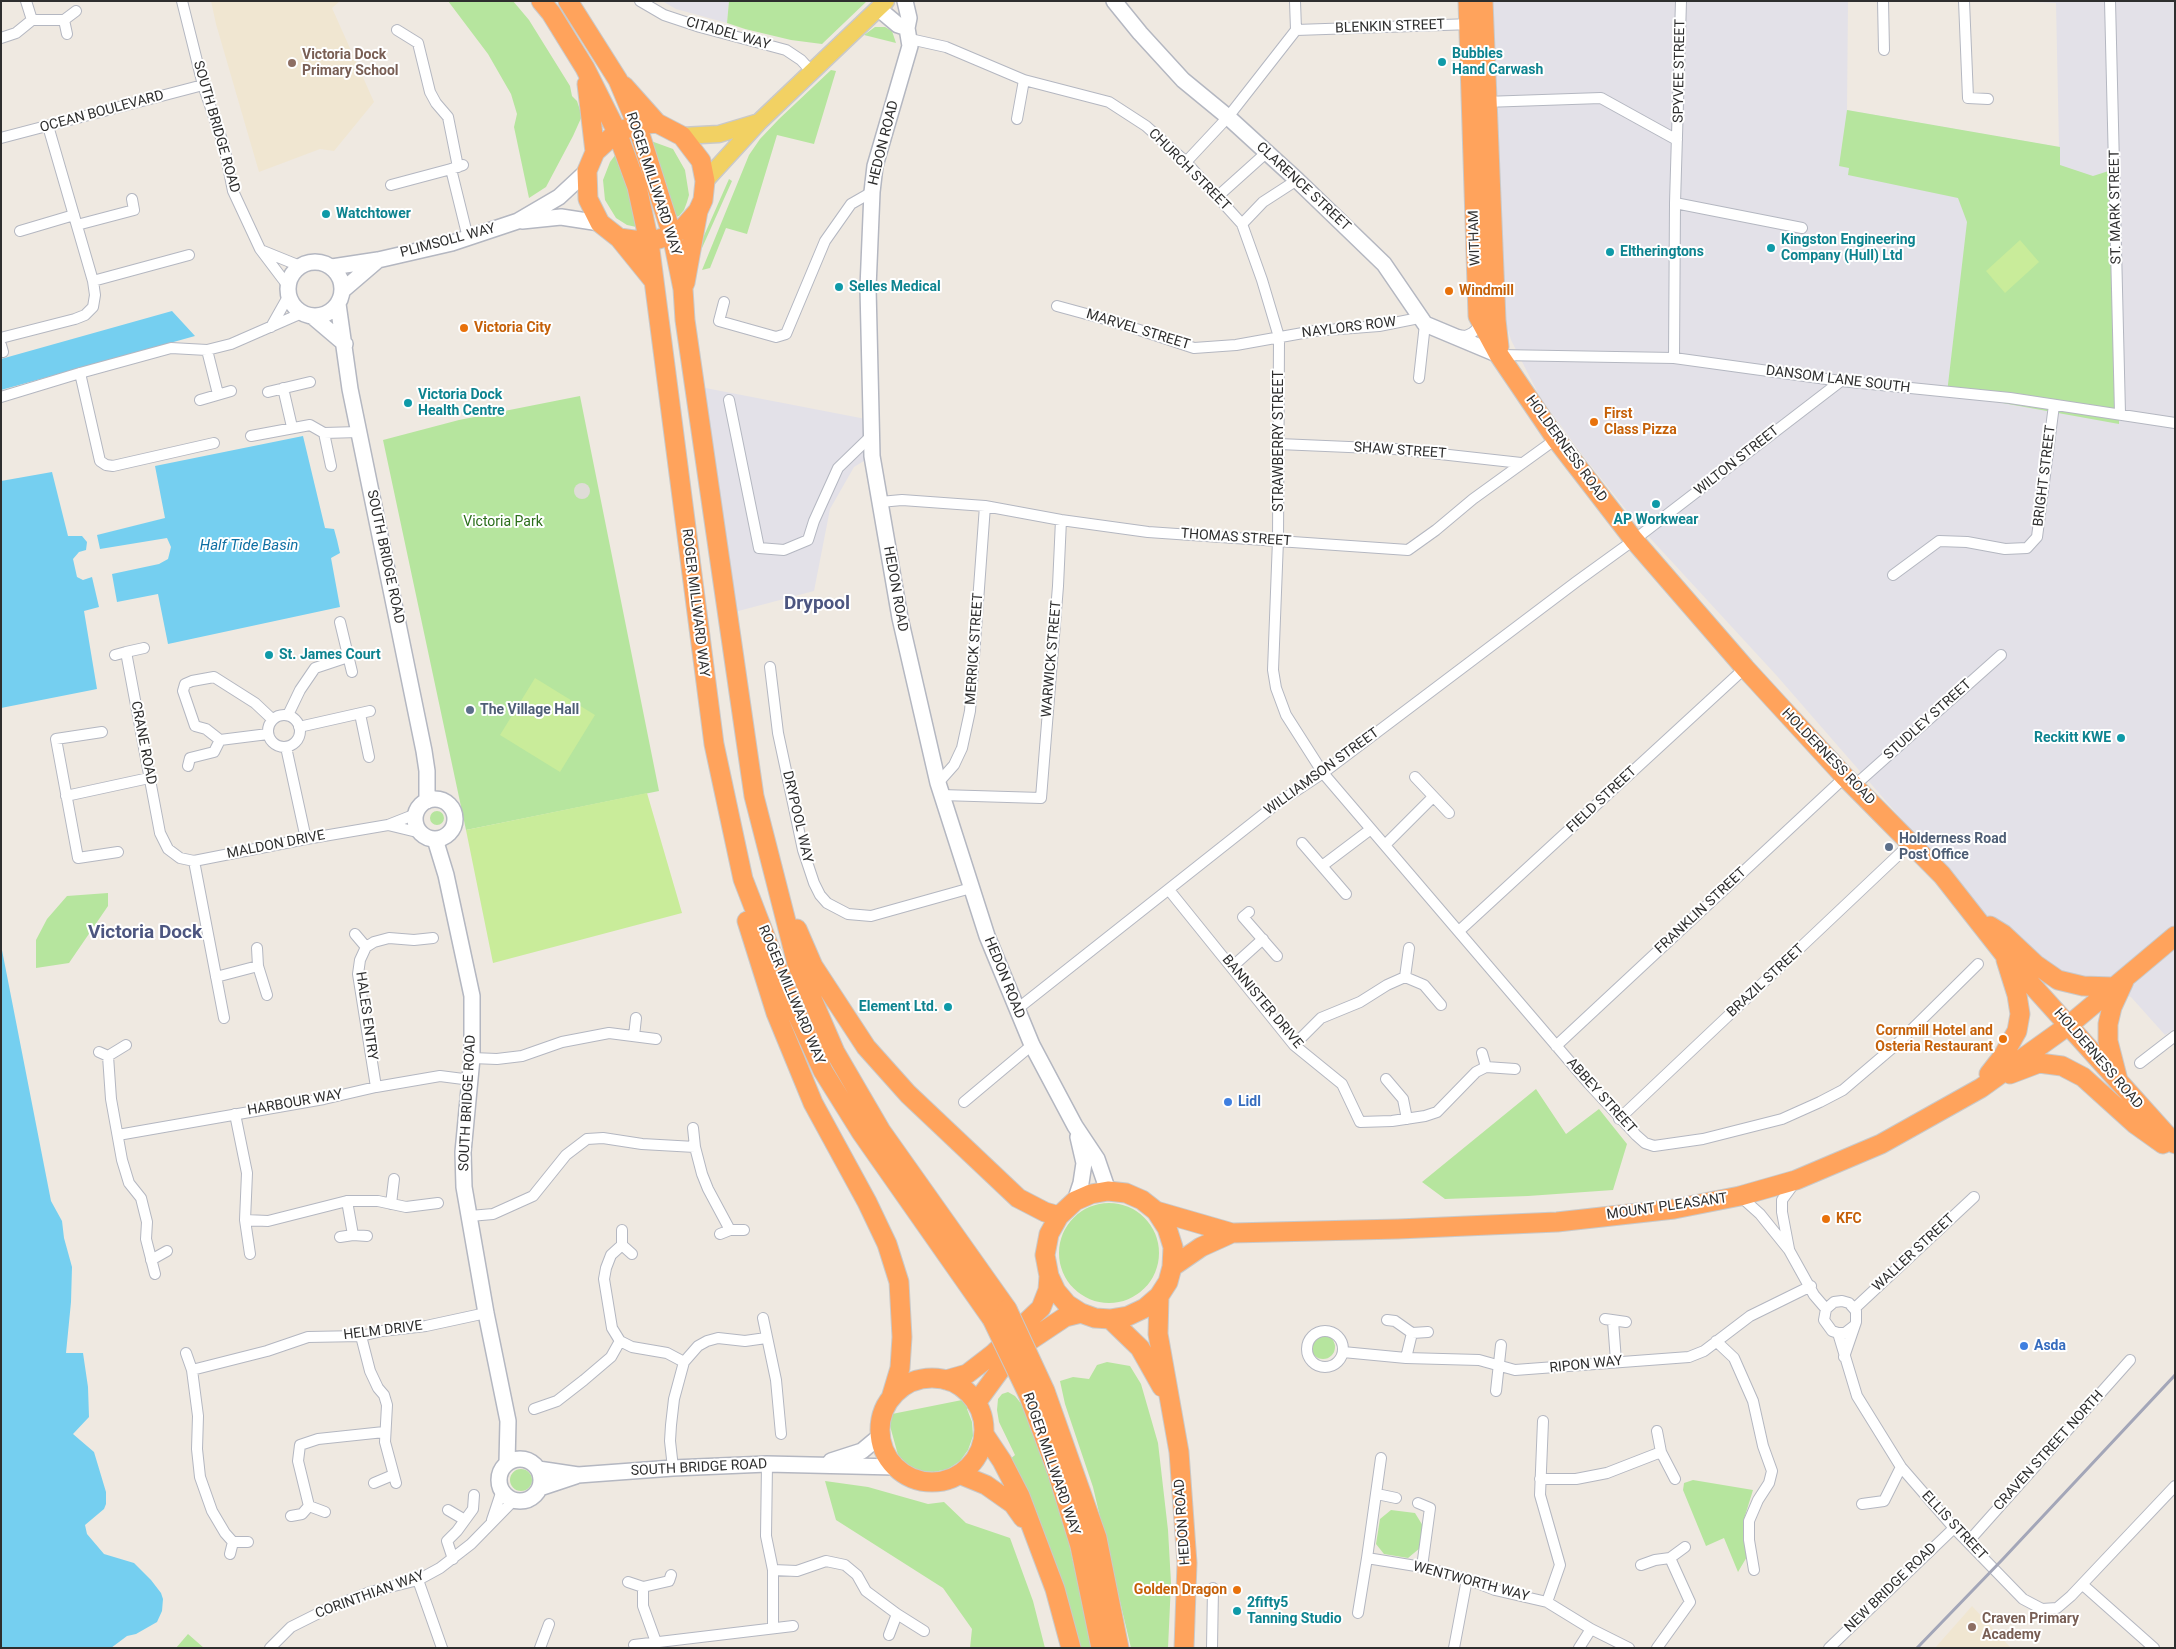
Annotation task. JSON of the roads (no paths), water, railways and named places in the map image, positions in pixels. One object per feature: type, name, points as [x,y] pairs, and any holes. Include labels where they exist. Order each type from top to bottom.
[{"type":"highway","name":"ROGER MILLWARD WAY","points":[[540,1],[551,14],[585,68],[617,132],[637,187],[649,242],[714,744],[743,878],[785,988],[823,1071],[861,1132],[999,1314]]},
{"type":"highway","name":"ROGER MILLWARD WAY","points":[[568,1],[618,80],[637,125],[672,235],[683,289],[685,320],[753,787],[797,964],[835,1052],[881,1132],[999,1314],[1037,1394],[1096,1538],[1119,1648]]},
{"type":"highway","name":"WITHAM","points":[[1468,1],[1476,24],[1478,316],[1500,355]]},
{"type":"highway","name":"WITHAM","points":[[1476,24],[1483,1]]},
{"type":"highway","name":"ROGER MILLWARD WAY","points":[[585,68],[594,130],[595,152]]},
{"type":"highway","name":"ROGER MILLWARD WAY","points":[[618,80],[657,123]]},
{"type":"highway","name":"WITHAM","points":[[1478,103],[1500,355]]},
{"type":"highway","points":[[653,280],[619,238],[600,223],[588,198],[586,171],[595,152],[617,132],[637,125],[657,123],[682,136],[701,161],[705,181]]},
{"type":"highway","name":"ROGER MILLWARD WAY","points":[[683,289],[698,211],[703,200],[705,181]]},
{"type":"highway","points":[[619,238],[649,242],[672,235],[683,228],[698,211]]},
{"type":"highway","name":"HOLDERNESS ROAD","points":[[1500,355],[1556,439],[1634,540],[1745,668],[1850,781],[1942,875],[2004,954],[2175,1144]]},
{"type":"highway","points":[[714,744],[738,892],[776,1013],[813,1103],[867,1202],[887,1244],[899,1282],[902,1337],[900,1368],[880,1422],[880,1436],[885,1452],[894,1467],[909,1477],[926,1482],[943,1481],[959,1474],[972,1464],[980,1450],[984,1434],[982,1418],[976,1403],[968,1393],[958,1385],[946,1380],[930,1378],[915,1381],[902,1388],[890,1398]]},
{"type":"highway","points":[[774,877],[813,966],[866,1047],[908,1094],[1018,1198],[1045,1212],[1059,1216]]},
{"type":"highway","points":[[1976,918],[2003,934],[2035,964],[2058,980],[2083,986],[2120,981],[2108,1024],[2108,1041],[2119,1084]]},
{"type":"highway","name":"MOUNT PLEASANT","points":[[1232,1233],[1508,1226],[1674,1209],[1740,1196],[1796,1180],[1881,1144],[1986,1084],[2069,1026],[2175,936]]},
{"type":"highway","points":[[1986,1084],[2017,1031],[2020,1014],[2017,994],[2004,954]]},
{"type":"highway","points":[[1986,1084],[2039,1063],[2062,1066],[2084,1077],[2135,1124],[2175,1152]]},
{"type":"highway","points":[[1108,1191],[1126,1193],[1142,1200],[1156,1212],[1168,1228],[1173,1247],[1172,1267],[1168,1282],[1159,1296],[1145,1308],[1128,1316],[1110,1319],[1095,1318],[1081,1313],[1067,1304],[1056,1291],[1049,1276],[1045,1255],[1049,1234],[1059,1216],[1075,1201],[1091,1194],[1108,1191]]},
{"type":"highway","points":[[1156,1212],[1232,1233]]},
{"type":"highway","points":[[1172,1267],[1201,1247],[1232,1233]]},
{"type":"highway","points":[[946,1380],[967,1374],[993,1354],[1041,1308],[1048,1290],[1049,1276]]},
{"type":"highway","points":[[1159,1296],[1158,1334],[1167,1397]]},
{"type":"highway","points":[[976,1403],[1014,1351],[1065,1317],[1081,1313]]},
{"type":"highway","points":[[1110,1319],[1140,1348],[1167,1397]]},
{"type":"highway","name":"ROGER MILLWARD WAY","points":[[1037,1394],[1057,1471],[1080,1546],[1101,1648]]},
{"type":"highway","name":"HEDON ROAD","points":[[1167,1397],[1179,1452],[1186,1554],[1184,1648]]},
{"type":"highway","points":[[984,1434],[1002,1461],[1020,1496],[1055,1589],[1071,1648]]},
{"type":"highway","points":[[959,1474],[986,1484],[1013,1504],[1035,1536]]},
{"type":"main road","points":[[705,181],[759,122],[883,5]]},
{"type":"main road","points":[[682,136],[719,134],[759,122]]},
{"type":"street","points":[[26,1],[32,20]]},
{"type":"street","name":"SOUTH BRIDGE ROAD","points":[[182,1],[203,85],[224,146],[233,191],[260,249],[288,291]]},
{"type":"street","name":"CITADEL WAY","points":[[640,1],[664,15],[786,50],[801,60],[812,72]]},
{"type":"street","name":"HEDON ROAD","points":[[905,1],[909,18],[909,53],[875,166],[872,192],[868,288],[871,436],[880,502],[900,618],[940,789],[971,888],[1016,1010],[1032,1045],[1075,1126],[1097,1159],[1108,1191]]},
{"type":"street","name":"CLARENCE STREET","points":[[1114,1],[1140,34],[1183,80],[1228,117],[1297,180],[1384,264],[1422,321]]},
{"type":"street","points":[[1186,162],[1228,117],[1296,30],[1295,1]]},
{"type":"street","name":"SPYVEE STREET","points":[[1674,358],[1675,203],[1681,1]]},
{"type":"street","points":[[1883,1],[1884,50]]},
{"type":"street","points":[[1964,1],[1968,98],[1988,100]]},
{"type":"street","name":"ST. MARK STREET","points":[[2110,1],[2120,413]]},
{"type":"street","points":[[883,5],[898,25],[908,33]]},
{"type":"street","points":[[1,38],[16,34],[32,20],[64,20],[76,10]]},
{"type":"street","points":[[64,20],[66,34]]},
{"type":"street","name":"BLENKIN STREET","points":[[1296,30],[1476,24]]},
{"type":"street","points":[[397,30],[418,43],[430,92],[436,103],[448,116],[458,167],[468,238]]},
{"type":"street","name":"CHURCH STREET","points":[[908,33],[1024,80],[1109,102],[1146,126],[1186,162],[1242,224],[1262,280],[1279,337]]},
{"type":"street","points":[[1017,119],[1024,80]]},
{"type":"street","name":"OCEAN BOULEVARD","points":[[1,138],[203,85]]},
{"type":"street","points":[[1478,103],[1601,98],[1677,140]]},
{"type":"street","points":[[1,338],[86,315],[93,307],[95,296],[93,281],[48,126]]},
{"type":"street","points":[[1217,197],[1266,152]]},
{"type":"street","points":[[391,185],[458,167]]},
{"type":"street","name":"PLIMSOLL WAY","points":[[332,267],[378,260],[468,238],[518,221],[559,197],[586,171]]},
{"type":"street","points":[[1242,224],[1263,202],[1297,180]]},
{"type":"street","points":[[724,302],[719,321],[776,337],[786,334],[825,241],[851,204],[872,192]]},
{"type":"street","points":[[20,231],[134,210],[132,199]]},
{"type":"street","points":[[1675,203],[1802,228]]},
{"type":"street","name":"PLIMSOLL WAY","points":[[518,221],[561,217],[600,223]]},
{"type":"street","points":[[260,249],[300,266]]},
{"type":"street","points":[[93,281],[189,255]]},
{"type":"street","name":"PLIMSOLL WAY","points":[[340,297],[378,260]]},
{"type":"street","points":[[1,397],[171,348],[207,350],[231,344],[307,314],[327,314],[340,297],[338,274],[332,267],[316,262],[300,266],[294,272],[288,291],[271,327]]},
{"type":"street","points":[[288,291],[296,308],[307,314],[345,344]]},
{"type":"street","name":"SOUTH BRIDGE ROAD","points":[[340,297],[350,389],[427,770],[435,800]]},
{"type":"street","name":"MARVEL STREET","points":[[1057,306],[1121,324],[1194,348],[1236,345],[1279,337]]},
{"type":"street","points":[[1445,334],[1466,336],[1478,328],[1478,316]]},
{"type":"street","points":[[1419,378],[1422,321],[1445,334],[1500,355]]},
{"type":"street","name":"NAYLORS ROW","points":[[1279,337],[1314,331],[1422,321]]},
{"type":"street","name":"STRAWBERRY STREET","points":[[1279,337],[1278,540],[1273,670],[1276,688],[1286,715],[1323,773]]},
{"type":"street","points":[[207,350],[218,394]]},
{"type":"street","name":"DANSOM LANE SOUTH","points":[[1500,355],[1674,358],[1841,381],[2010,398],[2120,413],[2175,423]]},
{"type":"street","points":[[80,373],[100,461],[106,465],[113,466],[214,443]]},
{"type":"street","name":"WILTON STREET","points":[[1634,540],[1841,381]]},
{"type":"street","points":[[268,392],[310,382]]},
{"type":"street","points":[[283,388],[292,427]]},
{"type":"street","points":[[200,400],[231,390]]},
{"type":"street","points":[[729,400],[759,548],[784,550],[808,540],[814,521],[838,468],[871,436]]},
{"type":"street","name":"BRIGHT STREET","points":[[1893,575],[1939,541],[1967,542],[2005,549],[2027,548],[2037,537],[2054,405]]},
{"type":"street","points":[[251,436],[310,425],[324,433],[359,432]]},
{"type":"street","points":[[324,433],[332,466]]},
{"type":"street","name":"THOMAS STREET","points":[[880,502],[902,500],[985,506],[1061,520],[1148,532],[1408,550],[1436,530],[1467,503],[1556,439]]},
{"type":"street","name":"SHAW STREET","points":[[1279,444],[1395,449],[1521,463]]},
{"type":"street","name":"MERRICK STREET","points":[[940,789],[962,748],[970,711],[985,506]]},
{"type":"street","name":"WARWICK STREET","points":[[940,789],[1041,798],[1058,586],[1061,520]]},
{"type":"street","name":"WILLIAMSON STREET","points":[[1016,1010],[1272,808],[1323,773],[1634,540]]},
{"type":"street","points":[[340,622],[352,672]]},
{"type":"street","points":[[115,655],[144,648]]},
{"type":"street","name":"CRANE ROAD","points":[[126,652],[160,833],[168,849],[180,858],[194,861]]},
{"type":"street","name":"STUDLEY STREET","points":[[1850,781],[2001,655]]},
{"type":"street","points":[[288,715],[300,690],[315,668],[348,657]]},
{"type":"street","name":"DRYPOOL WAY","points":[[770,667],[778,733],[802,850],[814,883],[827,903],[848,914],[872,916],[971,888]]},
{"type":"street","name":"FIELD STREET","points":[[1459,932],[1745,668]]},
{"type":"street","points":[[268,734],[220,740],[206,729],[195,726],[183,690],[185,684],[214,677],[255,703],[272,719]]},
{"type":"street","points":[[299,727],[370,711]]},
{"type":"street","points":[[360,714],[369,757]]},
{"type":"street","points":[[288,715],[294,719],[299,727],[299,737],[296,742],[286,747],[274,744],[268,734],[268,727],[272,719],[288,715]]},
{"type":"street","points":[[102,732],[56,739],[78,858],[118,852]]},
{"type":"street","points":[[188,766],[190,758],[214,752],[220,740]]},
{"type":"street","points":[[286,747],[306,839]]},
{"type":"street","name":"ABBEY STREET","points":[[1323,773],[1386,844],[1619,1119],[1645,1143],[1662,1146],[1703,1139],[1782,1119],[1843,1090],[1897,1044],[1978,964]]},
{"type":"street","points":[[1416,776],[1449,813]]},
{"type":"street","points":[[66,796],[149,778]]},
{"type":"street","name":"FRANKLIN STREET","points":[[1556,1046],[1850,781]]},
{"type":"street","points":[[1386,844],[1434,797]]},
{"type":"street","points":[[435,800],[451,806],[455,816],[455,823],[435,835],[417,827],[416,814],[418,808],[435,800]]},
{"type":"street","name":"MALDON DRIVE","points":[[194,861],[388,825],[416,814]]},
{"type":"street","name":"MALDON DRIVE","points":[[388,825],[435,835]]},
{"type":"street","points":[[1322,866],[1371,829]]},
{"type":"street","name":"SOUTH BRIDGE ROAD","points":[[435,835],[446,875],[472,996],[472,1058],[463,1152],[464,1187],[486,1313],[508,1420],[525,1460]]},
{"type":"street","points":[[1302,843],[1346,894]]},
{"type":"street","name":"BRAZIL STREET","points":[[1619,1119],[1912,843]]},
{"type":"street","points":[[194,861],[224,1018]]},
{"type":"street","name":"BANNISTER DRIVE","points":[[1169,890],[1294,1045],[1342,1084],[1360,1122],[1407,1119],[1437,1112],[1476,1072],[1486,1067]]},
{"type":"street","points":[[1249,912],[1242,917],[1277,956]]},
{"type":"street","points":[[355,934],[366,947],[374,942],[389,938],[414,940],[433,938]]},
{"type":"street","points":[[1232,967],[1263,939]]},
{"type":"street","name":"HALES ENTRY","points":[[366,947],[360,960],[358,974],[376,1087]]},
{"type":"street","points":[[257,948],[258,966],[267,995]]},
{"type":"street","points":[[1406,977],[1409,948]]},
{"type":"street","points":[[216,977],[258,966]]},
{"type":"street","points":[[1294,1045],[1321,1018],[1360,1002],[1387,985],[1406,977],[1424,984],[1441,1005]]},
{"type":"street","points":[[634,1036],[636,1018]]},
{"type":"street","points":[[472,1058],[497,1059],[522,1056],[562,1042],[609,1033],[656,1039]]},
{"type":"street","points":[[2140,1063],[2175,1036]]},
{"type":"street","points":[[126,1045],[104,1054],[122,1160],[129,1183],[141,1198],[147,1222],[146,1239],[155,1274]]},
{"type":"street","points":[[964,1102],[1032,1045]]},
{"type":"street","points":[[1482,1052],[1486,1067],[1515,1069]]},
{"type":"street","name":"HARBOUR WAY","points":[[118,1134],[324,1099],[376,1087],[440,1076],[471,1080]]},
{"type":"street","points":[[1386,1079],[1403,1100],[1407,1119]]},
{"type":"street","points":[[235,1114],[247,1173],[245,1220],[250,1254]]},
{"type":"street","name":"HEDON ROAD","points":[[1075,1126],[1084,1163],[1081,1183],[1075,1201]]},
{"type":"street","points":[[693,1128],[695,1147],[708,1189],[730,1230]]},
{"type":"street","points":[[470,1216],[493,1214],[533,1196],[566,1155],[587,1139],[603,1138],[642,1144],[695,1147]]},
{"type":"street","points":[[391,1204],[394,1179]]},
{"type":"street","points":[[1789,1250],[1782,1212],[1782,1200],[1796,1180]]},
{"type":"street","points":[[1740,1196],[1760,1214],[1789,1250],[1800,1273],[1812,1291],[1830,1305]]},
{"type":"street","name":"WALLER STREET","points":[[1854,1308],[1974,1197]]},
{"type":"street","points":[[245,1220],[268,1221],[348,1201],[378,1201],[406,1207],[438,1202]]},
{"type":"street","points":[[348,1201],[353,1235]]},
{"type":"street","points":[[622,1230],[622,1245],[611,1255],[604,1280],[612,1328],[620,1341],[632,1347],[667,1353],[684,1362]]},
{"type":"street","points":[[720,1234],[730,1230],[744,1230]]},
{"type":"street","points":[[340,1237],[353,1235],[367,1236]]},
{"type":"street","points":[[622,1245],[632,1254]]},
{"type":"street","points":[[151,1260],[167,1251]]},
{"type":"street","name":"RIPON WAY","points":[[1343,1352],[1406,1358],[1479,1360],[1515,1370],[1689,1357],[1704,1351],[1750,1316],[1812,1291]]},
{"type":"street","points":[[1844,1358],[1857,1318],[1854,1308],[1846,1301],[1830,1305],[1824,1315],[1825,1323],[1832,1331],[1838,1333],[1847,1332],[1854,1326]]},
{"type":"street","name":"HELM DRIVE","points":[[192,1370],[267,1351],[308,1337],[361,1336],[382,1331],[426,1326],[486,1313]]},
{"type":"street","points":[[762,1318],[776,1380],[781,1434]]},
{"type":"street","points":[[1387,1320],[1395,1321],[1412,1333],[1428,1332]]},
{"type":"street","points":[[1616,1361],[1609,1320],[1626,1322]]},
{"type":"street","points":[[1406,1358],[1412,1333]]},
{"type":"street","name":"ELLIS STREET","points":[[1838,1333],[1857,1396],[1901,1467],[1954,1528],[2022,1599],[2042,1609],[2057,1608],[2082,1586],[2175,1486]]},
{"type":"street","points":[[361,1336],[370,1371],[378,1388],[384,1395],[387,1405],[384,1432],[385,1442],[395,1479],[374,1483]]},
{"type":"street","points":[[672,1468],[671,1424],[676,1392],[684,1362],[698,1346],[707,1341],[718,1338],[745,1341],[766,1338]]},
{"type":"street","points":[[534,1409],[557,1400],[584,1380],[611,1357],[620,1341]]},
{"type":"street","points":[[1716,1341],[1734,1358],[1754,1401],[1764,1446],[1772,1470],[1769,1483],[1758,1500],[1749,1521],[1749,1540],[1754,1570]]},
{"type":"street","points":[[1496,1391],[1501,1345]]},
{"type":"street","points":[[186,1353],[192,1370],[198,1416],[197,1449],[200,1477],[212,1511],[224,1533],[233,1542],[248,1542]]},
{"type":"street","name":"CRAVEN STREET NORTH","points":[[1968,1542],[2130,1360]]},
{"type":"street","name":"SOUTH BRIDGE ROAD","points":[[507,1463],[508,1420]]},
{"type":"street","points":[[1543,1421],[1540,1495],[1560,1565],[1547,1602]]},
{"type":"street","points":[[1657,1431],[1661,1452],[1675,1479]]},
{"type":"street","points":[[309,1506],[298,1461],[300,1445],[318,1439],[384,1432]]},
{"type":"street","points":[[820,1465],[862,1451],[880,1436]]},
{"type":"street","points":[[1540,1479],[1576,1479],[1607,1473],[1661,1452]]},
{"type":"street","points":[[1358,1613],[1381,1458]]},
{"type":"street","points":[[513,1460],[525,1460],[538,1468],[541,1475],[540,1488],[537,1494],[526,1500],[514,1500],[502,1490],[500,1473],[507,1463],[513,1460]]},
{"type":"street","points":[[767,1464],[766,1536],[773,1570],[773,1628]]},
{"type":"street","name":"SOUTH BRIDGE ROAD","points":[[538,1468],[578,1475],[672,1468],[767,1464],[894,1467]]},
{"type":"street","points":[[1862,1504],[1884,1501],[1901,1467]]},
{"type":"street","name":"SOUTH BRIDGE ROAD","points":[[540,1488],[578,1475]]},
{"type":"street","name":"CORINTHIAN WAY","points":[[492,1520],[502,1490]]},
{"type":"street","points":[[1377,1494],[1396,1498]]},
{"type":"street","points":[[453,1558],[447,1541],[473,1509],[474,1495]]},
{"type":"street","name":"CORINTHIAN WAY","points":[[270,1648],[291,1627],[329,1608],[370,1592],[418,1580],[471,1544],[492,1520],[514,1500]]},
{"type":"street","points":[[1418,1503],[1430,1508],[1422,1568]]},
{"type":"street","points":[[309,1506],[325,1512]]},
{"type":"street","points":[[291,1516],[302,1514],[309,1506]]},
{"type":"street","points":[[448,1510],[465,1520]]},
{"type":"street","name":"NEW BRIDGE ROAD","points":[[1828,1648],[1954,1528]]},
{"type":"street","points":[[230,1554],[233,1542]]},
{"type":"street","points":[[1641,1565],[1655,1560],[1670,1558],[1685,1547]]},
{"type":"street","name":"WENTWORTH WAY","points":[[1367,1558],[1422,1568],[1495,1590],[1547,1602],[1591,1629],[1629,1648]]},
{"type":"street","points":[[1657,1648],[1690,1602],[1670,1558]]},
{"type":"street","points":[[773,1570],[797,1570],[826,1561],[845,1565],[857,1575],[866,1591],[924,1631]]},
{"type":"street","points":[[628,1582],[643,1587],[669,1581],[671,1575]]},
{"type":"street","points":[[418,1580],[442,1648]]},
{"type":"street","points":[[1454,1648],[1467,1580]]},
{"type":"street","points":[[2082,1586],[2154,1648]]},
{"type":"street","points":[[643,1587],[643,1606],[656,1642]]},
{"type":"street","points":[[1212,1648],[1213,1588]]},
{"type":"street","points":[[889,1635],[897,1614]]},
{"type":"street","points":[[540,1648],[549,1624]]},
{"type":"street","points":[[634,1645],[706,1638],[723,1633],[793,1626]]},
{"type":"street","points":[[1579,1648],[1591,1629]]},
{"type":"water","points":[[172,311],[195,336],[1,390],[1,359]]},
{"type":"water","name":"Half Tide Basin","points":[[303,436],[325,528],[334,529],[340,553],[331,558],[340,607],[168,644],[158,594],[117,602],[112,574],[159,564],[168,559],[171,547],[167,538],[100,549],[97,535],[165,518],[155,466]]},
{"type":"water","points":[[52,472],[68,536],[82,536],[87,542],[86,550],[79,552],[73,559],[77,577],[83,580],[92,577],[99,607],[84,611],[97,689],[1,708],[1,481]]},
{"type":"water","points":[[1,945],[51,1201],[62,1221],[64,1238],[72,1267],[66,1353],[83,1353],[88,1387],[89,1417],[73,1434],[94,1452],[106,1492],[104,1509],[85,1525],[87,1534],[104,1554],[134,1563],[151,1580],[161,1593],[163,1599],[162,1611],[157,1622],[136,1634],[127,1636],[111,1648],[1,1648]]},
{"type":"railway","points":[[1917,1648],[2175,1375]]},
{"type":"place","name":"Bubbles Hand Carwash","points":[[1442,62]]},
{"type":"place","name":"Victoria Dock Primary School","points":[[292,63]]},
{"type":"place","name":"Watchtower","points":[[326,214]]},
{"type":"place","name":"Kingston Engineering Company (Hull) Ltd","points":[[1771,248]]},
{"type":"place","name":"Eltheringtons","points":[[1610,252]]},
{"type":"place","name":"Selles Medical","points":[[839,287]]},
{"type":"place","name":"Windmill","points":[[1449,291]]},
{"type":"place","name":"Victoria City","points":[[464,328]]},
{"type":"place","name":"Victoria Dock Health Centre","points":[[408,403]]},
{"type":"place","name":"First Class Pizza","points":[[1594,422]]},
{"type":"place","name":"AP Workwear","points":[[1656,504]]},
{"type":"place","name":"St. James Court","points":[[269,655]]},
{"type":"place","name":"The Village Hall","points":[[470,710]]},
{"type":"place","name":"Reckitt KWE","points":[[2121,738]]},
{"type":"place","name":"Holderness Road Post Office","points":[[1889,847]]},
{"type":"place","name":"Element Ltd.","points":[[948,1007]]},
{"type":"place","name":"Cornmill Hotel and Osteria Restaurant","points":[[2003,1039]]},
{"type":"place","name":"Lidl","points":[[1228,1102]]},
{"type":"place","name":"KFC","points":[[1826,1219]]},
{"type":"place","name":"Asda","points":[[2024,1346]]},
{"type":"place","name":"Golden Dragon","points":[[1237,1590]]},
{"type":"place","name":"2fifty5 Tanning Studio","points":[[1237,1611]]},
{"type":"place","name":"Craven Primary Academy","points":[[1972,1627]]},
{"type":"district","name":"Drypool","points":[[817,604]]},
{"type":"district","name":"Victoria Dock","points":[[145,933]]},
{"type":"park label","name":"Victoria Park","points":[[503,522]]}]
